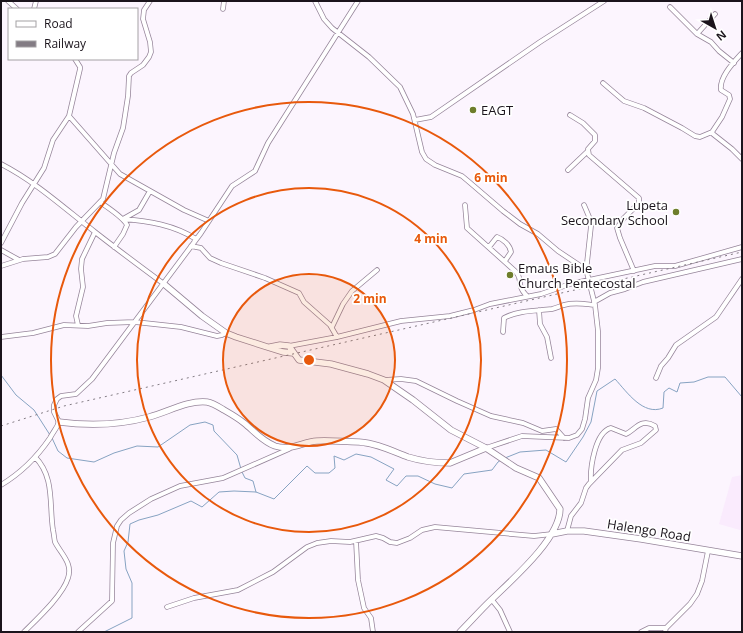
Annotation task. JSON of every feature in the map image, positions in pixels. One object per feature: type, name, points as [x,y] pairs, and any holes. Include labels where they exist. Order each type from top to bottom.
[{"type":"street","points":[[8,1],[16,8]]},
{"type":"street","points":[[1,266],[19,260],[52,256],[100,202],[104,195],[124,120],[128,96],[129,76],[143,65],[151,52],[150,42],[142,19],[144,10],[150,1]]},
{"type":"street","points":[[223,8],[224,1]]},
{"type":"street","points":[[78,632],[112,601],[113,543],[117,526],[121,520],[144,502],[180,486],[214,481],[290,448],[318,441],[360,442],[378,445],[410,457],[444,463],[488,450],[522,436],[564,438],[573,437],[581,431],[585,419],[588,398],[597,377],[598,336],[594,303],[586,272],[582,267],[558,251],[538,234],[520,224],[503,211],[462,176],[435,165],[426,159],[422,152],[416,120],[397,83],[369,57],[332,28],[324,19],[315,1]]},
{"type":"street","points":[[59,422],[54,412],[54,406],[57,399],[61,396],[76,394],[87,385],[164,284],[232,186],[255,171],[268,143],[358,1]]},
{"type":"street","points":[[416,120],[431,117],[545,39],[604,1]]},
{"type":"street","points":[[670,7],[698,34],[711,42],[719,51],[734,63]]},
{"type":"street","points":[[698,34],[715,14]]},
{"type":"street","points":[[603,83],[624,101],[644,108],[694,136],[700,137],[712,132],[722,117],[730,98],[729,95],[722,92],[721,87],[725,75],[742,53]]},
{"type":"street","points":[[1,243],[22,203],[35,184],[46,163],[53,140],[68,116],[80,69],[79,64],[76,60]]},
{"type":"street","points":[[568,170],[588,151],[595,141],[595,135],[583,123],[570,115]]},
{"type":"street","points":[[68,116],[120,174],[190,213],[209,221]]},
{"type":"street","points":[[712,132],[742,159]]},
{"type":"street","points":[[588,151],[589,155],[637,195],[640,200],[617,228],[634,271]]},
{"type":"street","points":[[1,164],[35,184],[114,247],[164,284],[202,316],[226,333],[283,352],[293,353]]},
{"type":"street","points":[[123,219],[139,210],[150,191]]},
{"type":"street","points":[[100,202],[123,219],[127,224],[127,228],[114,247]]},
{"type":"street","points":[[464,205],[466,228],[518,274],[520,277],[520,287],[527,296]]},
{"type":"street","points":[[584,205],[591,222],[586,272]]},
{"type":"street","points":[[123,219],[163,225],[183,232],[196,239]]},
{"type":"street","points":[[78,325],[76,316],[83,283],[81,274],[82,259],[84,252],[95,232]]},
{"type":"street","points":[[489,247],[497,236],[501,238],[510,248],[511,252],[505,261]]},
{"type":"street","points":[[191,246],[201,248],[210,258],[221,263],[271,280],[299,293],[304,302],[332,327],[337,336]]},
{"type":"street","points":[[270,347],[280,345],[289,346],[401,321],[450,316],[471,311],[490,304],[541,294],[570,284],[655,266],[675,266],[742,248]]},
{"type":"street","points":[[1,250],[19,260]]},
{"type":"street","points":[[503,332],[504,318],[506,317],[526,311],[554,308],[563,305],[594,303],[610,293],[625,289],[637,283],[742,259]]},
{"type":"street","points":[[332,327],[343,304],[352,291],[377,270]]},
{"type":"street","points":[[656,378],[661,366],[676,345],[716,317],[742,279]]},
{"type":"street","points":[[539,310],[540,324],[547,337],[551,358]]},
{"type":"street","points":[[1,338],[33,333],[64,325],[135,322],[181,327],[217,336],[226,333]]},
{"type":"street","points":[[289,346],[296,358],[300,361],[332,364],[384,380],[413,400],[451,430],[488,450],[516,468],[539,478],[544,483],[560,509],[557,524],[552,534],[518,574],[460,632]]},
{"type":"street","points":[[384,380],[416,381],[481,412],[542,431],[556,429],[564,438]]},
{"type":"street","points":[[59,422],[89,425],[116,423],[150,417],[193,403],[210,402],[243,422],[256,434],[270,443],[282,448],[290,448]]},
{"type":"street","points":[[1,485],[22,471],[35,457],[44,447],[59,422]]},
{"type":"street","points":[[567,531],[571,516],[581,503],[586,488],[591,482],[622,450],[641,443],[654,433],[656,430],[655,426],[650,424],[639,425],[626,434],[611,428],[605,431],[591,462],[591,482]]},
{"type":"street","points":[[24,632],[42,615],[60,592],[66,583],[70,571],[66,559],[54,540],[48,480],[43,466],[35,457]]},
{"type":"street","points":[[167,607],[194,598],[223,594],[242,588],[273,572],[307,547],[317,543],[331,541],[356,541],[376,536],[384,538],[390,542],[397,542],[410,538],[422,530],[435,527],[534,536],[552,534]]},
{"type":"street","name":"Halengo Road","points":[[552,534],[567,531],[584,531],[741,555]]},
{"type":"street","points":[[356,541],[358,580],[364,608],[371,618],[373,632]]},
{"type":"street","points":[[641,632],[649,628],[665,630],[690,604],[697,594],[702,581],[708,550]]},
{"type":"street","points":[[492,600],[500,610],[510,632]]},
{"type":"shaded area","points":[[742,475],[742,529],[740,530],[719,524],[732,477]]},
{"type":"waterway","points":[[1,375],[16,395],[34,410],[50,435]]},
{"type":"waterway","points":[[505,458],[520,452],[546,450],[566,462],[591,422],[597,391],[615,379],[630,396],[642,406],[656,410],[663,408],[664,392],[669,388],[677,392],[680,383],[694,382],[708,377],[725,377],[742,397]]},
{"type":"waterway","points":[[52,438],[58,451],[67,458],[94,462],[114,453],[137,446],[158,447],[190,425],[205,422],[213,425],[214,431],[237,455],[241,469]]},
{"type":"waterway","points":[[104,632],[132,618],[132,583],[126,569],[124,551],[128,542],[130,524],[139,520],[158,515],[191,501],[202,507],[219,492],[256,492],[274,499],[307,466],[315,473],[329,473],[335,468],[334,456],[344,460],[356,454],[371,457],[394,469],[386,480],[397,486],[406,476],[418,476],[435,484],[452,488],[464,474],[492,470],[501,460]]},
{"type":"waterway","points":[[242,472],[245,478],[253,481],[256,492]]},
{"type":"railway","points":[[1,426],[64,406],[742,252]]},
{"type":"place","name":"EAGT","points":[[473,110]]},
{"type":"place","name":"Lupeta Secondary School","points":[[676,212]]},
{"type":"place","name":"Emaus Bible Church Pentecostal","points":[[510,275]]}]
